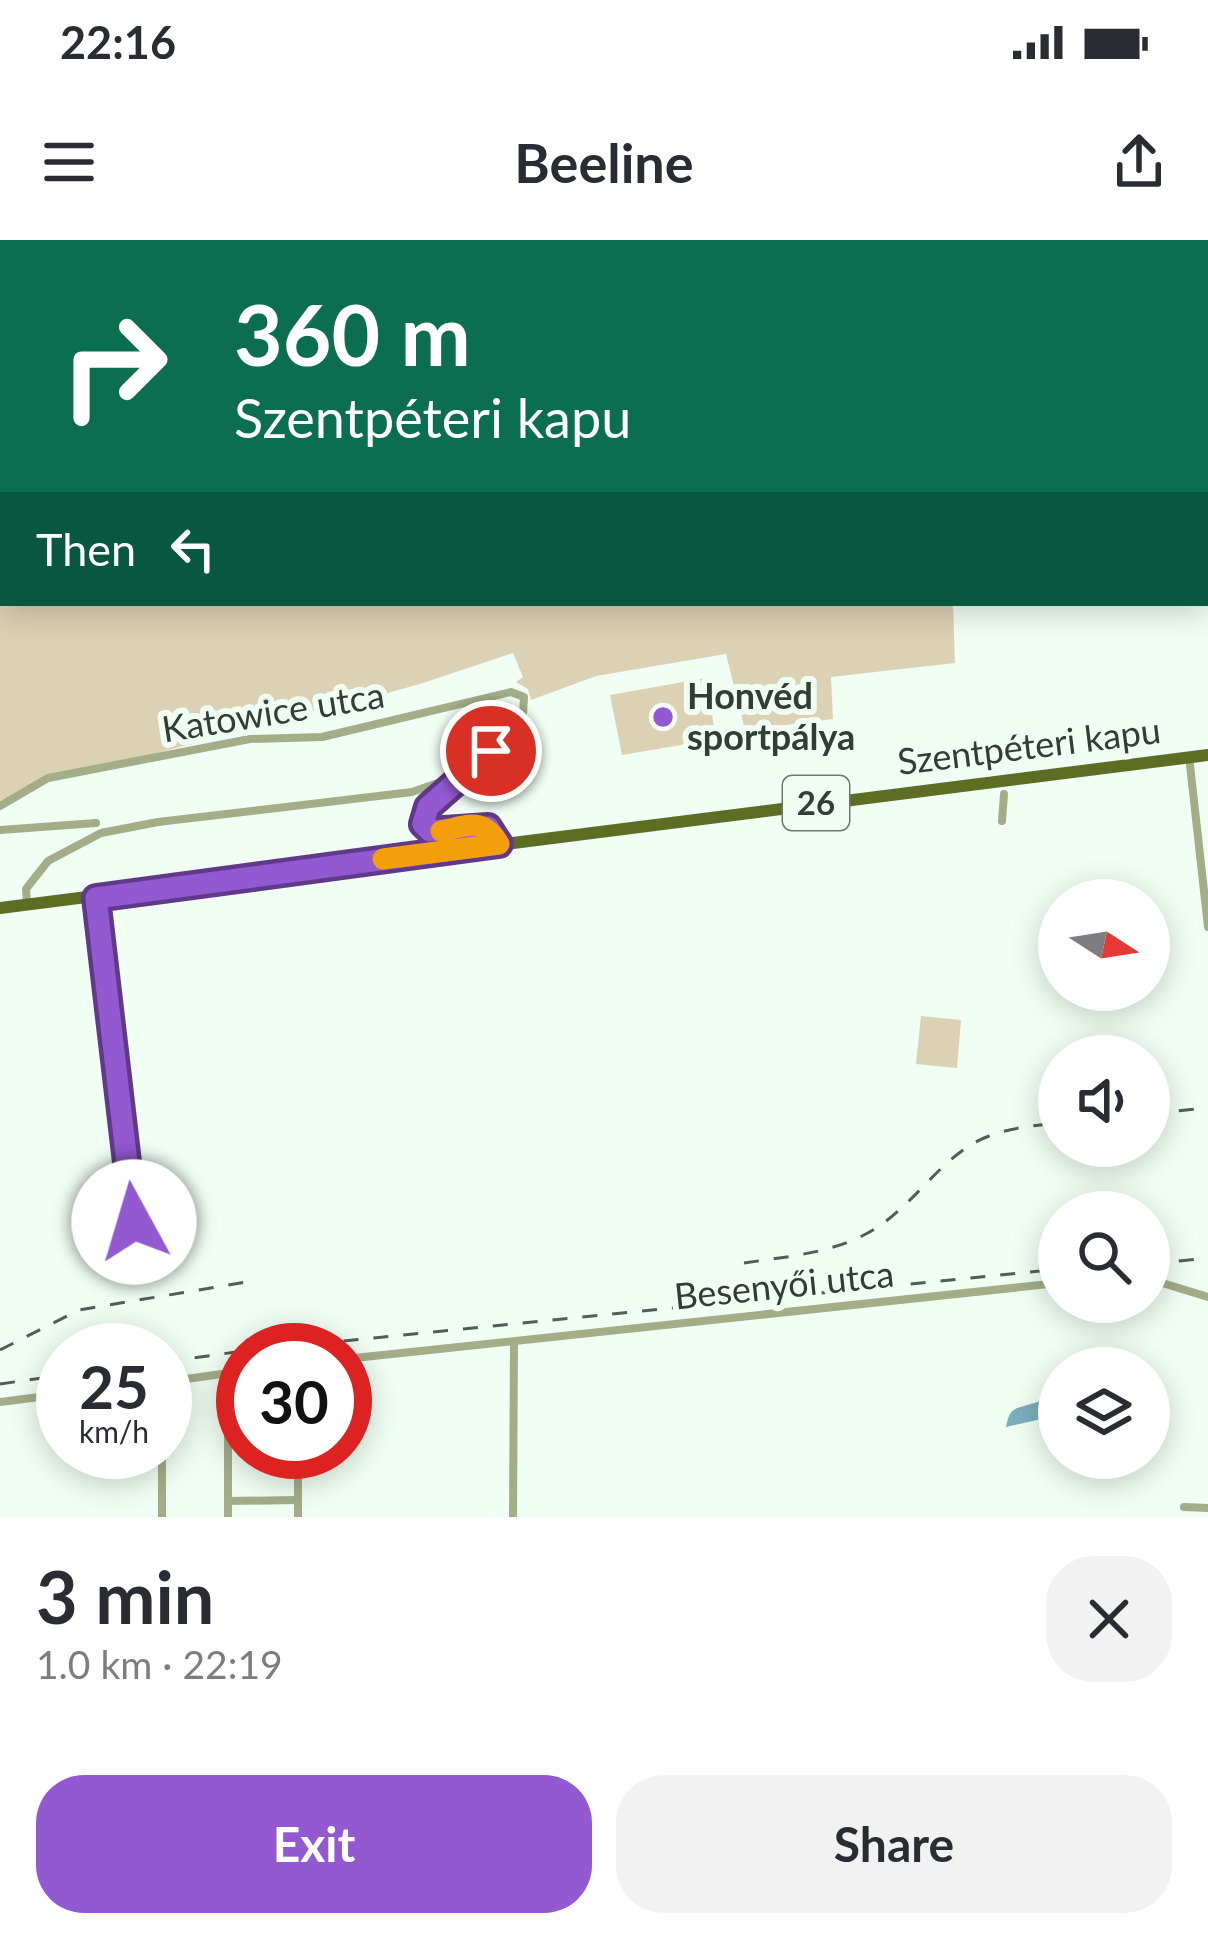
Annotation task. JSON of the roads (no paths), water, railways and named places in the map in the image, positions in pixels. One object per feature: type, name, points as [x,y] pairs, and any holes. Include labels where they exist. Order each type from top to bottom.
[{"type":"main road","name":"Szentpéteri kapu","points":[[0,908],[1208,755]]},
{"type":"street","name":"Katowice utca","points":[[0,806],[48,778],[250,740],[322,737],[500,692],[521,694],[526,702],[523,714],[491,751],[436,800]]},
{"type":"street","points":[[1189,756],[1208,927]]},
{"type":"street","name":"Katowice utca","points":[[27,905],[26,889],[48,861],[101,833],[412,792],[460,776]]},
{"type":"street","points":[[429,786],[436,790],[436,800],[422,816],[430,831],[479,825],[491,830],[499,844]]},
{"type":"street","points":[[1002,821],[1004,794]]},
{"type":"street","points":[[0,830],[97,823]]},
{"type":"street","points":[[96,898],[134,1222]]},
{"type":"street","name":"Besenyői utca","points":[[372,1357],[1038,1285]]},
{"type":"street","points":[[1170,1285],[1208,1297]]},
{"type":"street","points":[[513,1517],[514,1342]]},
{"type":"street","points":[[192,1378],[216,1375]]},
{"type":"street","points":[[203,1377],[216,1382]]},
{"type":"street","points":[[0,1402],[36,1397]]},
{"type":"street","points":[[162,1479],[162,1517]]},
{"type":"street","points":[[228,1479],[228,1517]]},
{"type":"street","points":[[298,1479],[298,1517]]},
{"type":"street","points":[[228,1501],[298,1500]]},
{"type":"street","points":[[1184,1508],[1208,1508]]},
{"type":"water","points":[[1038,1402],[1038,1420],[1006,1427],[1014,1410]]},
{"type":"railway","points":[[1170,1112],[1206,1108]]},
{"type":"railway","points":[[744,1263],[819,1251],[862,1236],[892,1216],[969,1146],[1001,1132],[1038,1125]]},
{"type":"railway","points":[[1170,1262],[1208,1258]]},
{"type":"railway","points":[[372,1338],[1038,1271]]},
{"type":"railway","points":[[0,1350],[79,1310],[246,1282]]},
{"type":"railway","points":[[192,1358],[216,1355]]},
{"type":"railway","points":[[0,1384],[36,1379]]},
{"type":"place","name":"Honvéd sportpálya","points":[[663,717]]}]
